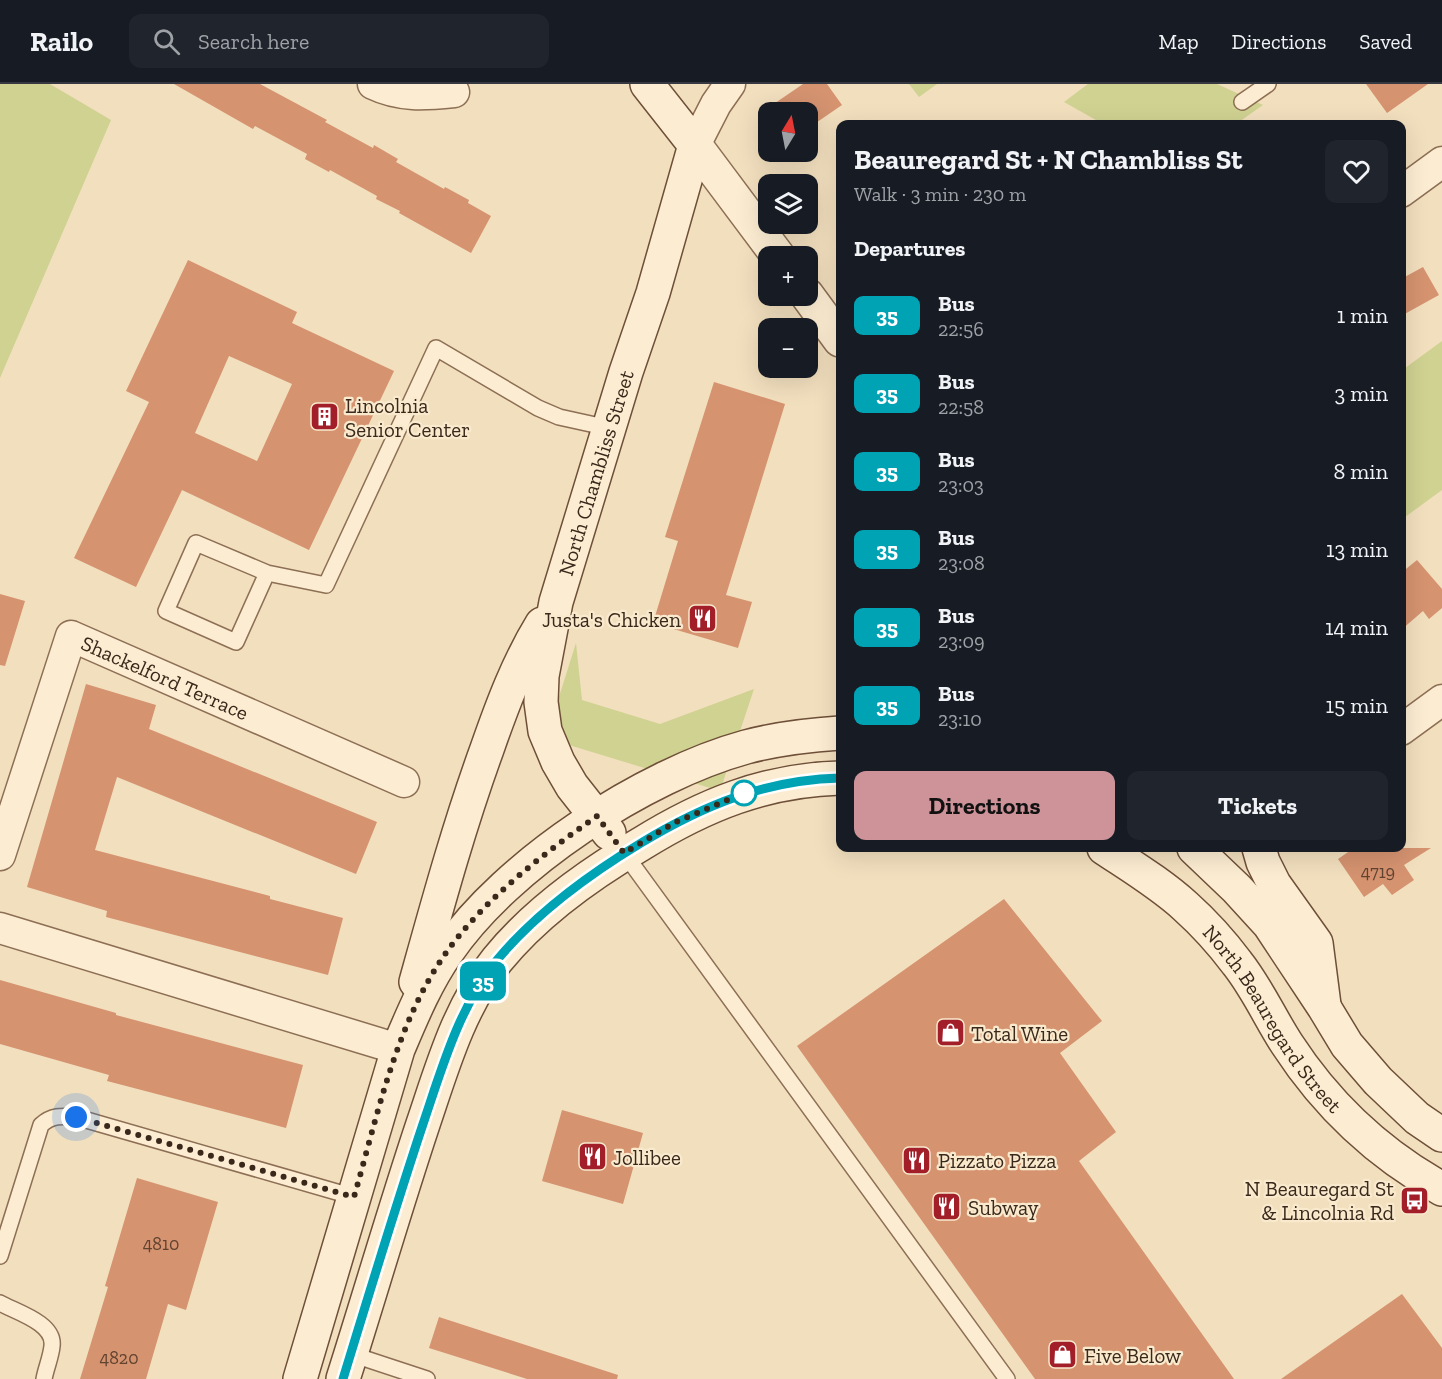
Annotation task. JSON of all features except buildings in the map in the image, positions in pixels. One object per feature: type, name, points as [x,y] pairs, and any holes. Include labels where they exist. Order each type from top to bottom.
[{"type":"main road","points":[[647,84],[771,246]]},
{"type":"main road","name":"North Chambliss Street","points":[[624,853],[567,778],[558,762],[545,731],[541,702],[542,676],[556,602],[653,293],[695,145]]},
{"type":"main road","points":[[814,306],[836,335]]},
{"type":"main road","points":[[300,1379],[398,1049],[461,824],[516,671],[556,602]]},
{"type":"main road","points":[[398,1049],[420,998],[448,950],[476,916],[501,891],[548,851],[597,816],[656,783],[746,747],[786,739],[836,733]]},
{"type":"main road","points":[[347,1366],[440,1074],[463,1015],[496,962],[525,930],[576,886],[624,853],[676,822],[746,792],[836,778]]},
{"type":"main road","name":"North Beauregard Street","points":[[1110,852],[1184,904],[1211,931],[1238,964],[1312,1080],[1354,1125],[1410,1170],[1442,1189]]},
{"type":"main road","name":"North Beauregard Street","points":[[1198,852],[1269,924],[1347,1045],[1378,1081],[1417,1118],[1442,1135]]},
{"type":"main road","points":[[1260,852],[1274,884],[1316,943],[1324,1007]]},
{"type":"street","points":[[373,84],[407,95],[454,93]]},
{"type":"street","name":"North Chambliss Street","points":[[695,145],[716,104],[730,84]]},
{"type":"street","points":[[1406,188],[1442,162]]},
{"type":"street","name":"Shackelford Terrace","points":[[0,855],[71,636],[404,782]]},
{"type":"street","points":[[1406,726],[1442,700]]},
{"type":"street","points":[[0,928],[398,1049]]},
{"type":"lane","points":[[1242,102],[1268,84]]},
{"type":"lane","points":[[267,573],[236,642],[166,611],[196,543],[267,573],[326,585],[436,348],[538,408],[559,417],[609,429]]},
{"type":"lane","points":[[624,853],[1007,1379]]},
{"type":"lane","points":[[0,1256],[41,1125],[48,1119],[60,1115],[76,1117],[354,1197]]},
{"type":"lane","points":[[0,1303],[37,1321],[46,1328],[53,1345],[44,1379]]},
{"type":"lane","points":[[347,1366],[428,1379]]},
{"type":"green space","points":[[0,84],[50,84],[111,120],[0,378]]},
{"type":"green space","points":[[909,84],[937,84],[919,97]]},
{"type":"green space","points":[[1088,84],[1217,84],[1263,105],[1242,120],[1096,120],[1064,102]]},
{"type":"green space","points":[[1442,341],[1442,490],[1406,516],[1406,367]]},
{"type":"green space","points":[[576,643],[582,700],[660,724],[754,689],[720,791],[546,738]]},
{"type":"bus line","name":"35","points":[[343,1379],[413,1154],[452,1041],[476,991],[496,962],[532,923],[576,886],[624,853],[676,822],[746,792],[824,778],[836,778]]},
{"type":"place","name":"Lincolnia Senior Center","points":[[324,417]]},
{"type":"place","name":"Justa's Chicken","points":[[702,619]]},
{"type":"place","name":"Total Wine","points":[[950,1033]]},
{"type":"place","name":"Jollibee","points":[[592,1157]]},
{"type":"place","name":"Pizzato Pizza","points":[[917,1160]]},
{"type":"place","name":"N Beauregard St & Lincolnia Rd","points":[[1415,1200]]},
{"type":"place","name":"Subway","points":[[947,1207]]},
{"type":"place","name":"Five Below","points":[[1063,1355]]},
{"type":"route","points":[[76,1117],[354,1197],[398,1049],[420,998],[448,950],[476,916],[501,891],[548,851],[597,816],[624,853],[676,822],[746,792],[744,793]]}]
